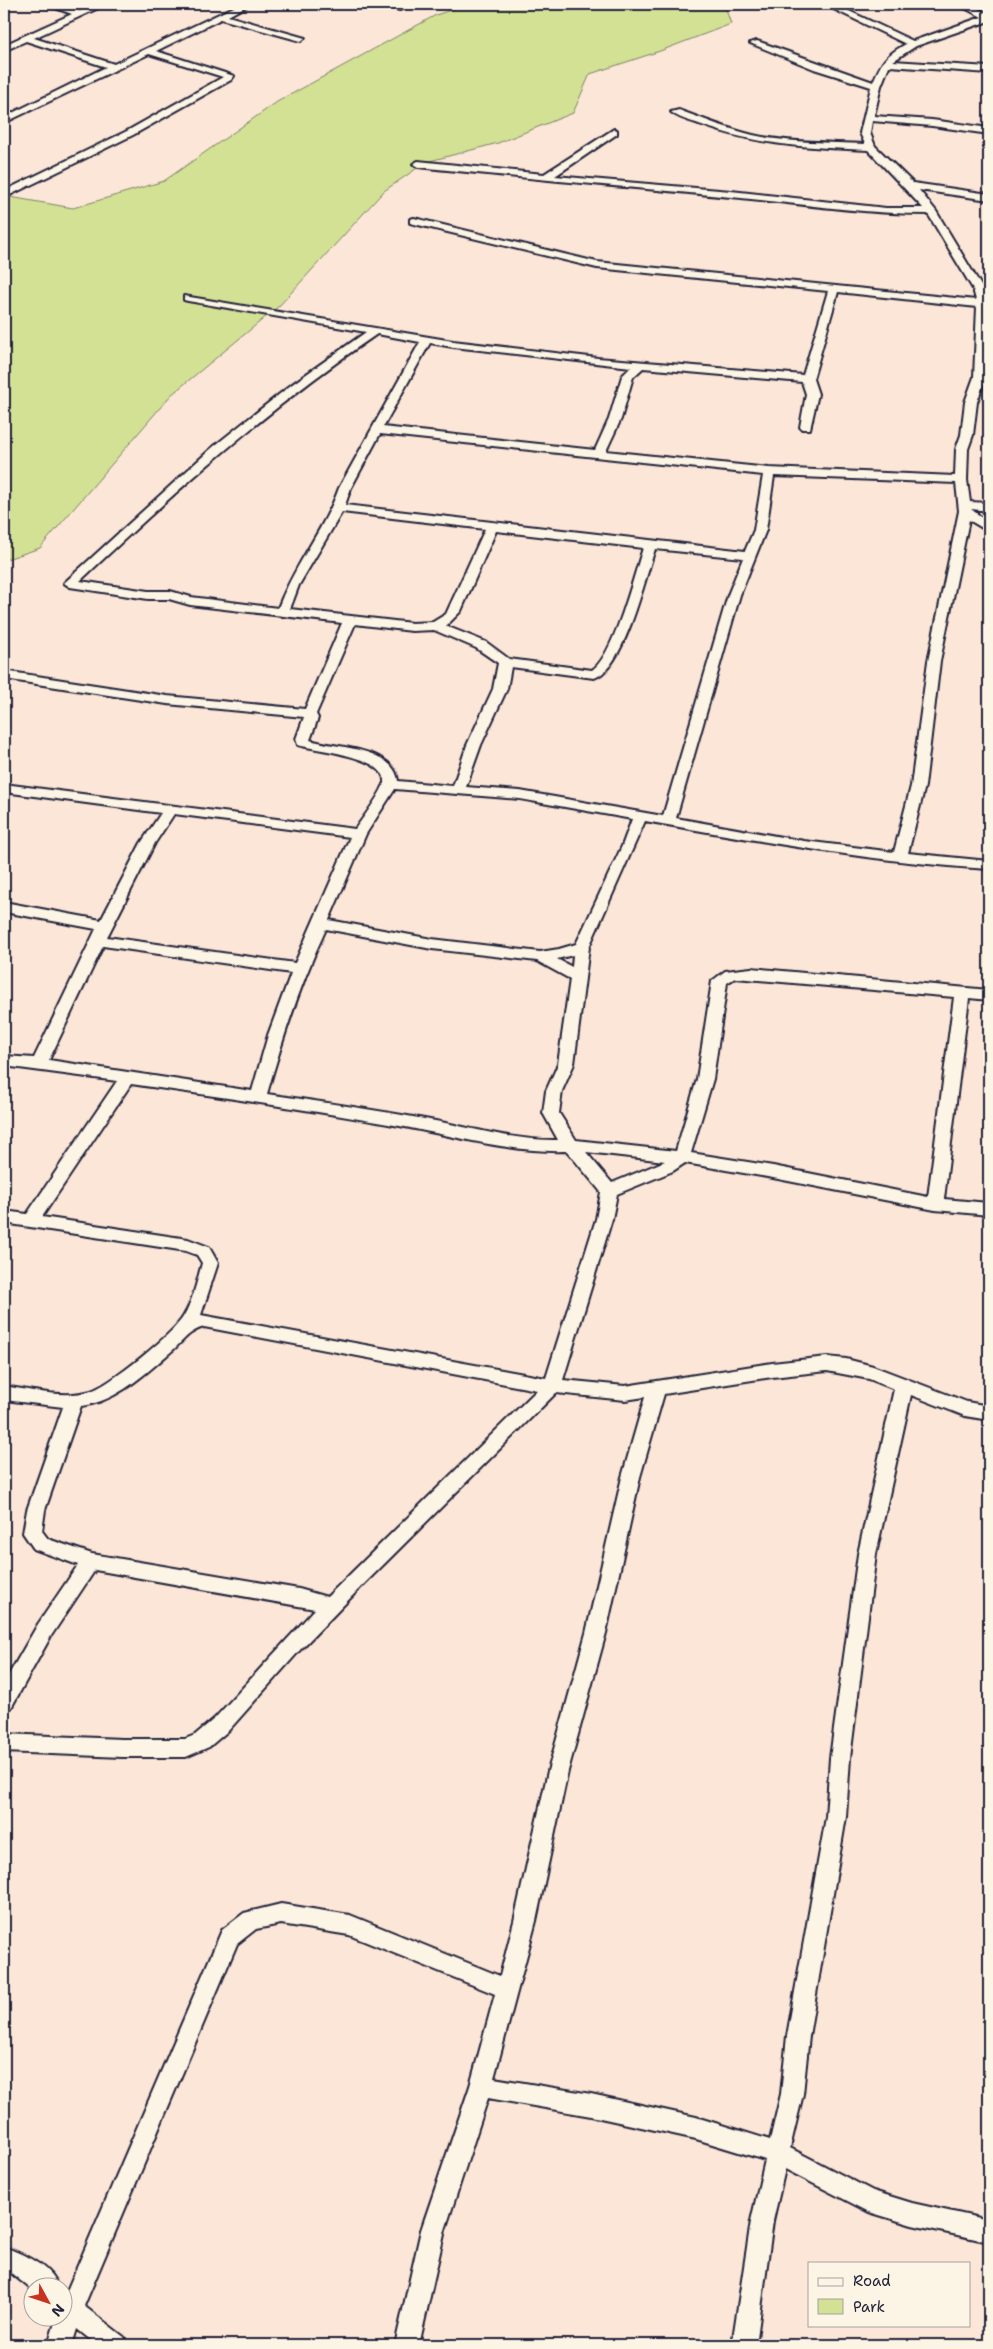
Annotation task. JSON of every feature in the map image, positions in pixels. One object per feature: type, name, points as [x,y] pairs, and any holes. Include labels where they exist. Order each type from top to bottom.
[{"type":"street","points":[[48,4],[80,14]]},
{"type":"street","points":[[4,48],[103,4]]},
{"type":"street","points":[[4,120],[246,4]]},
{"type":"street","points":[[386,4],[400,7]]},
{"type":"street","points":[[826,4],[912,44]]},
{"type":"street","points":[[961,4],[989,18]]},
{"type":"street","points":[[218,16],[301,38]]},
{"type":"street","points":[[900,858],[918,786],[934,661],[965,508],[961,480],[962,449],[967,435],[971,402],[980,377],[986,304],[931,211],[910,186],[871,147],[865,133],[876,86],[886,63],[893,55],[912,44],[989,18]]},
{"type":"street","points":[[25,38],[114,67]]},
{"type":"street","points":[[754,42],[817,67],[876,86]]},
{"type":"street","points":[[10,192],[130,133],[229,76],[148,51]]},
{"type":"street","points":[[886,63],[989,70]]},
{"type":"street","points":[[676,112],[738,134],[763,140],[871,147]]},
{"type":"street","points":[[868,118],[932,123],[989,131]]},
{"type":"street","points":[[545,178],[614,132]]},
{"type":"street","points":[[418,164],[886,211],[931,211]]},
{"type":"street","points":[[910,186],[989,197]]},
{"type":"street","points":[[414,221],[596,265],[702,274],[986,304]]},
{"type":"street","points":[[806,427],[812,394],[808,379],[834,289]]},
{"type":"street","points":[[188,298],[427,339],[640,364],[808,379]]},
{"type":"street","points":[[376,330],[302,381],[204,461],[70,583],[350,620],[412,627],[436,626],[447,621],[455,611],[494,525]]},
{"type":"street","points":[[283,612],[293,585],[338,508],[346,488],[376,430],[427,339]]},
{"type":"street","points":[[599,453],[615,419],[628,376],[640,364]]},
{"type":"street","points":[[376,430],[769,472],[834,476],[906,476],[961,480]]},
{"type":"street","points":[[668,822],[734,595],[764,514],[769,472]]},
{"type":"street","points":[[965,508],[989,506]]},
{"type":"street","points":[[338,508],[494,525],[650,546],[749,555]]},
{"type":"street","points":[[965,508],[989,528]]},
{"type":"street","points":[[436,626],[481,645],[505,662],[587,673],[601,670],[608,663],[616,648],[650,546]]},
{"type":"street","points":[[258,1099],[276,1035],[300,970],[336,884],[359,834],[391,785],[392,777],[383,763],[372,758],[303,742],[302,739],[310,718],[309,714],[350,620]]},
{"type":"street","points":[[458,790],[474,745],[500,690],[505,662]]},
{"type":"street","points":[[4,675],[167,700],[309,714]]},
{"type":"street","points":[[391,785],[520,795],[804,845],[900,858],[989,864]]},
{"type":"street","points":[[4,788],[359,834]]},
{"type":"street","points":[[39,1064],[105,926],[148,843],[170,810]]},
{"type":"street","points":[[610,1191],[561,1132],[551,1113],[554,1091],[566,1064],[582,947],[629,846],[640,817]]},
{"type":"street","points":[[4,907],[105,926]]},
{"type":"street","points":[[321,923],[432,944],[540,957],[561,954],[582,947]]},
{"type":"street","points":[[98,941],[300,970]]},
{"type":"street","points":[[540,957],[577,976]]},
{"type":"street","points":[[610,1191],[667,1167],[682,1157],[705,1079],[720,981],[726,975],[735,972],[751,973],[989,995]]},
{"type":"street","points":[[935,1204],[962,992]]},
{"type":"street","points":[[4,1061],[39,1064],[432,1126],[491,1139],[539,1146],[572,1145],[682,1157],[773,1172],[935,1204],[989,1209]]},
{"type":"street","points":[[31,1221],[127,1078]]},
{"type":"street","points":[[4,1743],[122,1748],[186,1748],[202,1741],[222,1724],[293,1644],[482,1453],[552,1386],[604,1219],[610,1191]]},
{"type":"street","points":[[4,1217],[188,1245],[203,1251],[210,1263],[204,1288],[188,1325],[112,1389],[96,1396],[74,1400],[46,1400],[4,1393]]},
{"type":"street","points":[[188,1325],[204,1322],[552,1386],[625,1393],[656,1390],[772,1370],[827,1364],[846,1366],[904,1385],[965,1409],[989,1414]]},
{"type":"street","points":[[744,2345],[762,2221],[792,2094],[798,2036],[836,1817],[840,1758],[867,1554],[904,1385]]},
{"type":"street","points":[[407,2345],[434,2230],[481,2086],[525,1921],[558,1771],[596,1633],[632,1477],[656,1390]]},
{"type":"street","points":[[74,1400],[60,1446],[36,1510],[32,1533],[41,1544],[91,1562],[299,1597],[332,1606]]},
{"type":"street","points":[[4,1702],[24,1663],[59,1606],[91,1562]]},
{"type":"street","points":[[72,2295],[156,2113],[220,1955],[229,1937],[251,1920],[281,1914],[350,1925],[507,1989]]},
{"type":"street","points":[[481,2086],[591,2105],[696,2128],[777,2153],[869,2201],[912,2214],[989,2231]]},
{"type":"street","points":[[4,2259],[18,2264],[33,2276]]},
{"type":"street","points":[[72,2312],[116,2345]]},
{"type":"street","points":[[60,2345],[63,2326]]},
{"type":"green space","points":[[468,4],[724,4],[731,24],[660,51],[590,74],[573,113],[498,143],[426,162],[384,191],[279,306],[171,395],[40,548],[4,560],[4,196],[73,208],[164,181],[277,102],[436,15]]}]
